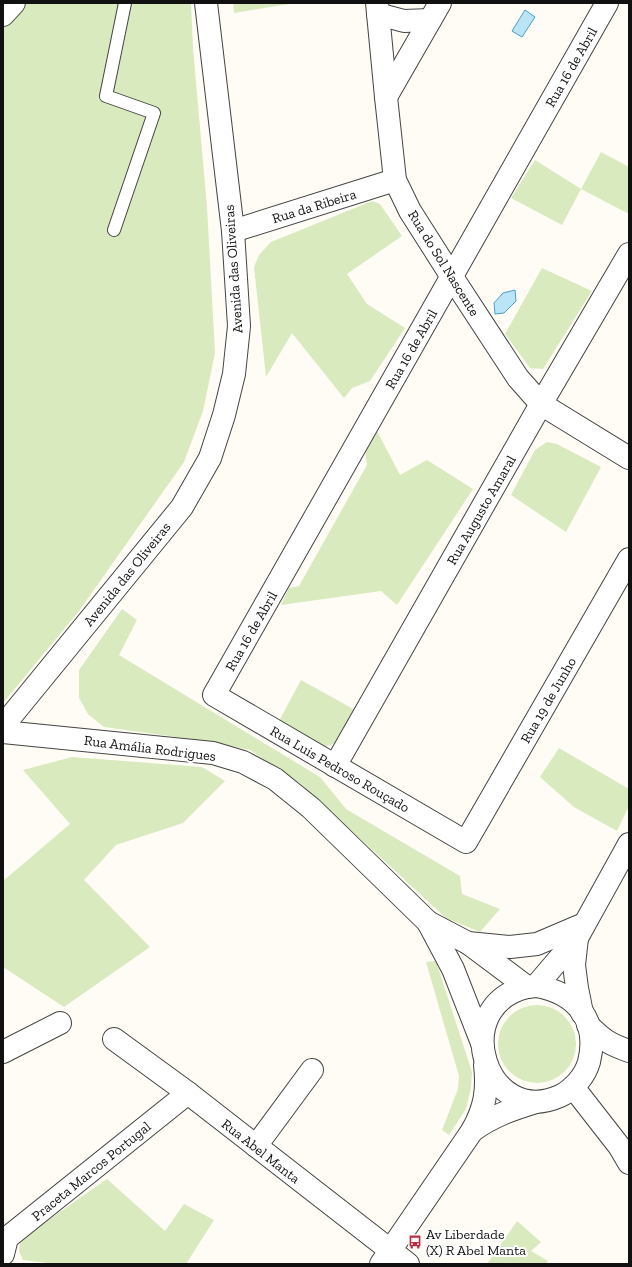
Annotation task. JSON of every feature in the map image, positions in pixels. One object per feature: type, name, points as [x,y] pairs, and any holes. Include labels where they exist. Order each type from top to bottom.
[{"type":"street","points":[[3,16],[14,3]]},
{"type":"street","name":"Avenida das Oliveiras","points":[[3,726],[182,507],[210,458],[224,415],[235,367],[239,326],[233,232],[206,3]]},
{"type":"street","name":"Rua 16 de Abril","points":[[214,695],[607,3]]},
{"type":"street","points":[[378,8],[404,21],[435,11]]},
{"type":"street","name":"Rua do Sol Nascente","points":[[378,8],[395,180],[410,211],[518,378],[541,404],[629,458]]},
{"type":"street","points":[[386,97],[435,11]]},
{"type":"street","name":"Rua da Ribeira","points":[[233,232],[395,180]]},
{"type":"street","name":"Rua Augusto Amaral","points":[[335,766],[541,404],[629,254]]},
{"type":"street","name":"Rua 19 de Junho","points":[[466,842],[629,559]]},
{"type":"street","name":"Rua Luis Pedroso Rouçado","points":[[214,695],[466,842]]},
{"type":"street","name":"Rua Amália Rodrigues","points":[[3,732],[213,753],[243,762],[275,779],[311,808],[428,922],[468,943],[532,986]]},
{"type":"street","points":[[532,986],[580,931],[629,844]]},
{"type":"street","name":"Rua Amália Rodrigues","points":[[428,922],[453,969],[483,1050]]},
{"type":"street","points":[[468,943],[510,947],[537,944],[580,931]]},
{"type":"street","points":[[472,1131],[486,1121],[510,1110],[536,1102],[550,1100],[562,1095],[573,1087],[582,1077],[588,1065],[592,1039],[577,988],[574,965],[580,931]]},
{"type":"street","points":[[386,1257],[480,1117],[486,1096],[487,1078],[483,1050],[485,1027],[491,1010],[499,1000],[510,992],[532,986],[550,988],[574,1002],[585,1019],[602,1039],[613,1046],[629,1051]]},
{"type":"street","points":[[3,1052],[60,1023]]},
{"type":"street","name":"Rua Abel Manta","points":[[114,1039],[188,1093],[256,1146],[386,1257],[408,1264]]},
{"type":"street","points":[[483,1050],[488,1070],[508,1093],[523,1100],[536,1102]]},
{"type":"street","points":[[256,1146],[312,1070]]},
{"type":"street","points":[[573,1087],[619,1146],[629,1163]]},
{"type":"street","name":"Praceta Marcos Portugal","points":[[3,1254],[7,1238],[188,1093]]},
{"type":"lane","points":[[114,230],[154,112],[106,96],[125,3]]},
{"type":"green space","points":[[3,3],[191,3],[193,48],[207,207],[215,353],[203,411],[184,462],[79,611],[3,703]]},
{"type":"green space","points":[[233,3],[295,3],[234,13]]},
{"type":"green space","points":[[601,152],[629,167],[629,214],[581,189]]},
{"type":"green space","points":[[535,160],[581,189],[562,225],[511,198]]},
{"type":"green space","points":[[372,201],[380,204],[402,236],[347,274],[367,304],[405,328],[370,381],[352,388],[344,398],[292,333],[266,377],[254,267],[259,255],[271,242]]},
{"type":"green space","points":[[542,268],[592,291],[543,369],[530,368],[505,334]]},
{"type":"green space","points":[[377,431],[400,475],[427,460],[473,489],[397,605],[381,591],[281,605],[289,588],[299,586],[367,465],[365,449]]},
{"type":"green space","points":[[547,442],[557,444],[601,467],[566,532],[511,495],[535,450]]},
{"type":"green space","points":[[122,609],[137,620],[119,655],[320,777],[346,809],[460,876],[462,894],[500,909],[480,932],[446,918],[301,784],[250,750],[205,741],[104,727],[88,714],[79,698],[79,670]]},
{"type":"green space","points":[[301,680],[355,710],[335,743],[319,749],[278,723]]},
{"type":"green space","points":[[559,748],[629,789],[629,806],[617,831],[574,807],[540,777]]},
{"type":"green space","points":[[72,757],[202,767],[225,781],[183,823],[116,845],[84,880],[150,947],[64,1007],[3,967],[3,881],[70,824],[23,770]]},
{"type":"green space","points":[[436,961],[472,1072],[471,1088],[466,1109],[449,1135],[442,1130],[458,1089],[459,1076],[426,962]]},
{"type":"green space","points":[[537,1005],[552,1008],[564,1017],[573,1029],[576,1044],[573,1059],[564,1071],[552,1080],[537,1083],[522,1080],[510,1071],[501,1059],[498,1044],[501,1029],[510,1017],[522,1008]]},
{"type":"green space","points":[[107,1179],[165,1231],[184,1204],[214,1220],[186,1264],[56,1264],[23,1260],[19,1251],[20,1240]]},
{"type":"green space","points":[[517,1221],[541,1242],[531,1251],[548,1261],[546,1264],[487,1264]]},
{"type":"water","points":[[525,10],[535,17],[522,37],[512,31]]},
{"type":"water","points":[[515,290],[516,301],[504,313],[495,314],[494,303],[503,293]]},
{"type":"place","name":"Av Liberdade (X) R Abel Manta","points":[[415,1242]]}]
